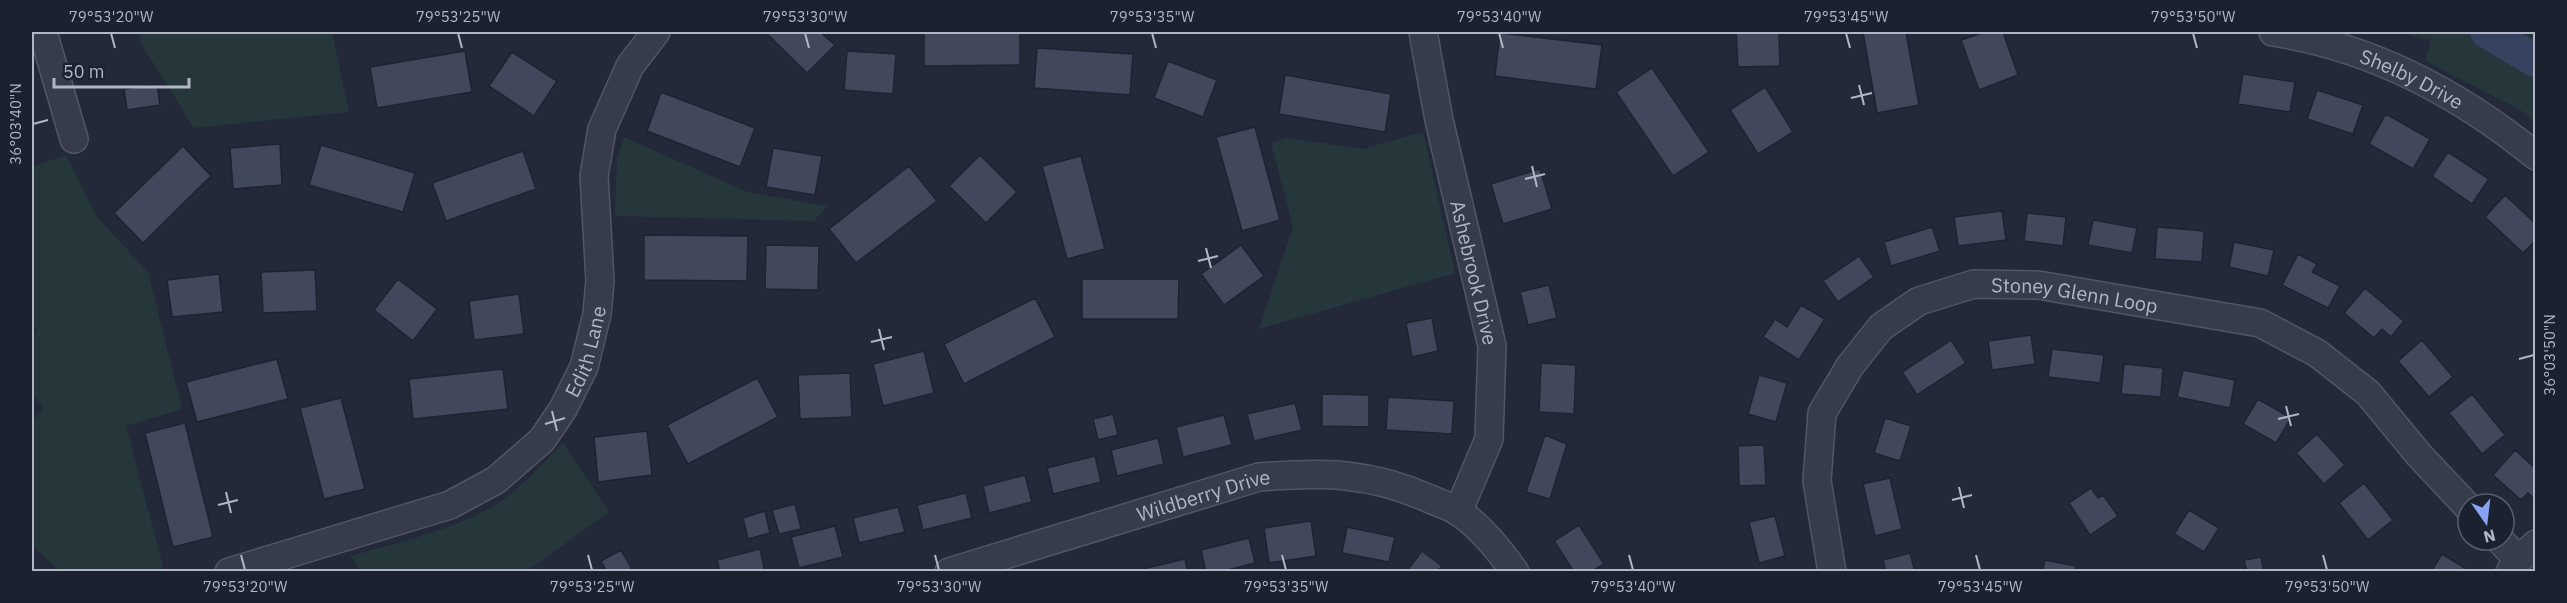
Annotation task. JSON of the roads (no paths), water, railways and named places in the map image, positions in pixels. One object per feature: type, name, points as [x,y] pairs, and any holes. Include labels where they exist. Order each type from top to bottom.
[{"type":"street","points":[[43,32],[74,139]]},
{"type":"street","name":"Edith Lane","points":[[229,572],[450,505],[496,480],[542,440],[563,409],[584,367],[597,314],[600,281],[594,176],[602,129],[630,66],[656,32]]},
{"type":"street","name":"Ashebrook Drive","points":[[1423,32],[1439,120],[1492,346],[1489,439],[1458,512]]},
{"type":"street","name":"Shelby Drive","points":[[2273,32],[2366,55],[2431,84],[2506,132],[2535,156]]},
{"type":"street","name":"Stoney Glenn Loop","points":[[1832,572],[1817,481],[1822,413],[1850,366],[1881,327],[1919,301],[1974,284],[2038,285],[2260,323],[2317,353],[2368,393],[2419,455],[2456,494]]},
{"type":"street","name":"Wildberry Drive","points":[[948,572],[1259,477],[1313,473],[1361,476],[1410,490],[1458,512],[1493,542],[1515,572]]},
{"type":"waterway","points":[[2487,32],[2536,61]]}]
